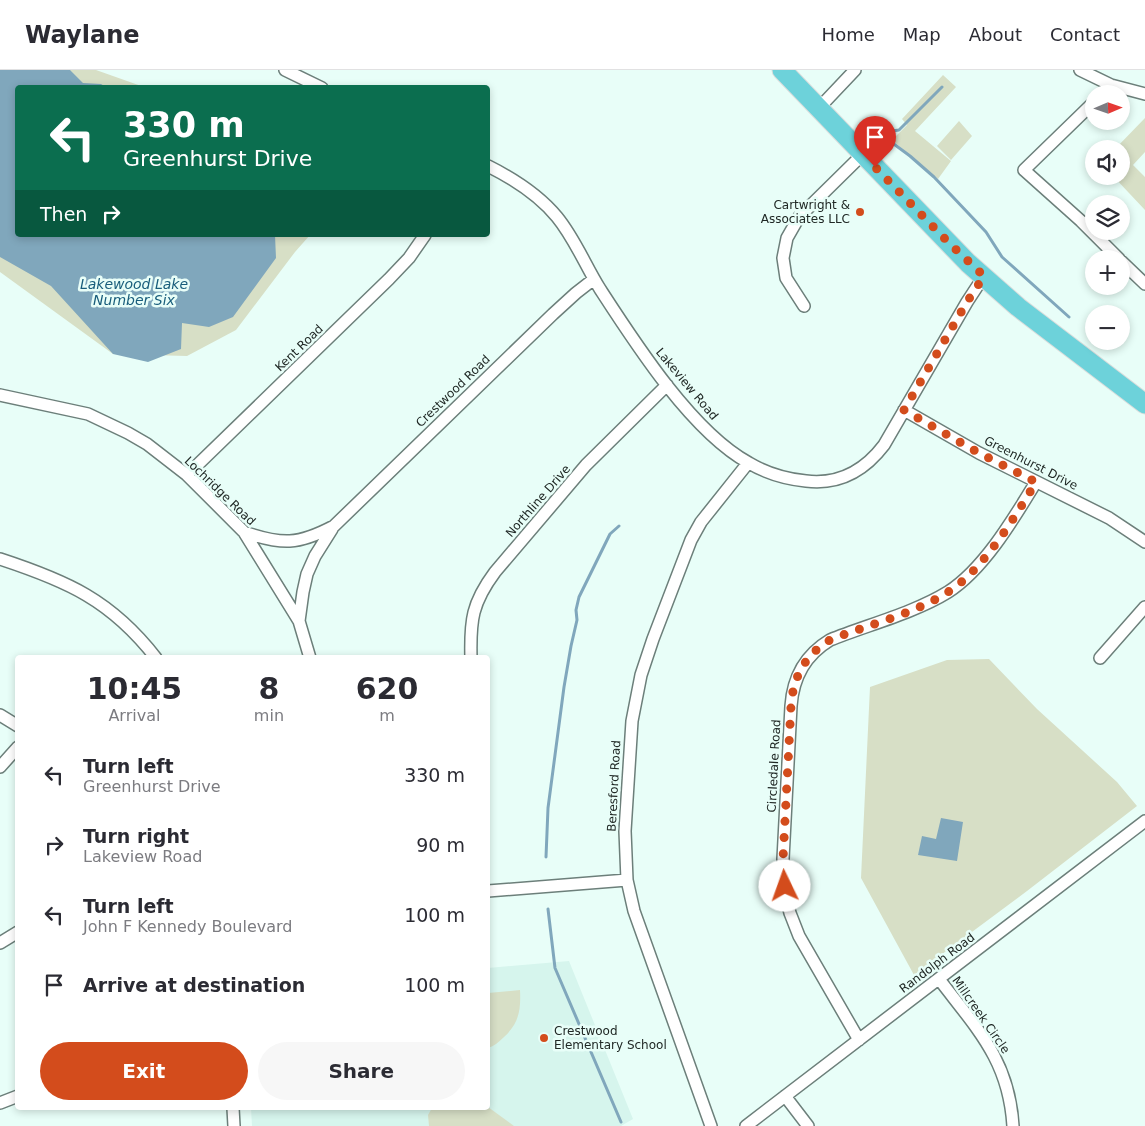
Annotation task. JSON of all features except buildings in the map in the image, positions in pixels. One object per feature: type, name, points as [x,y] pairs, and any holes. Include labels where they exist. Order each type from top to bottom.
[{"type":"main road","points":[[782,70],[949,243],[984,276],[1018,307],[1145,404]]},
{"type":"street","points":[[285,70],[316,85]]},
{"type":"street","points":[[819,108],[855,70]]},
{"type":"street","points":[[1080,70],[1111,85]]},
{"type":"street","points":[[1130,90],[1145,94]]},
{"type":"street","points":[[1085,111],[1024,170],[1110,250]]},
{"type":"street","points":[[804,306],[786,278],[783,258],[787,238],[799,217],[863,154]]},
{"type":"street","name":"Lakeview Road","points":[[490,167],[517,182],[542,201],[557,217],[572,238],[594,279],[650,362],[667,385],[703,426],[728,449],[748,463],[773,474],[798,480],[823,482],[848,476],[874,458],[884,445],[984,276]]},
{"type":"street","name":"Kent Road","points":[[187,475],[389,279],[409,258],[424,237]]},
{"type":"street","points":[[1130,270],[1145,284]]},
{"type":"street","name":"Crestwood Road","points":[[309,655],[299,621],[307,574],[314,556],[334,526],[576,292],[594,279]]},
{"type":"street","name":"Northline Drive","points":[[471,655],[470,630],[472,616],[478,599],[495,572],[586,465],[667,385]]},
{"type":"street","name":"Lochridge Road","points":[[0,395],[88,414],[147,444],[187,475],[244,532],[299,621]]},
{"type":"street","name":"Greenhurst Drive","points":[[904,410],[979,453],[1109,518],[1145,542]]},
{"type":"street","name":"Beresford Road","points":[[711,1126],[641,936],[627,880],[625,831],[627,783],[634,708],[641,675],[653,638],[691,540],[701,522],[748,463]]},
{"type":"street","name":"Circledale Road","points":[[859,1040],[799,936],[786,897],[783,859],[791,706],[794,686],[804,663],[825,643],[930,602],[964,580],[985,558],[1036,482]]},
{"type":"street","name":"Crestwood Road","points":[[244,532],[274,541],[296,541],[310,538],[334,526]]},
{"type":"street","points":[[0,559],[51,576],[87,594],[124,622],[153,655]]},
{"type":"street","points":[[1100,658],[1145,607]]},
{"type":"street","points":[[0,714],[15,724]]},
{"type":"street","points":[[0,767],[15,750]]},
{"type":"street","name":"Randolph Road","points":[[746,1126],[1145,821]]},
{"type":"street","points":[[490,890],[627,880]]},
{"type":"street","points":[[0,943],[15,934]]},
{"type":"street","name":"Millcreek Circle","points":[[939,979],[997,1059],[1004,1074],[1009,1094],[1013,1126]]},
{"type":"street","points":[[785,1096],[808,1126]]},
{"type":"street","points":[[0,1103],[15,1097]]},
{"type":"street","points":[[233,1110],[234,1126]]},
{"type":"shaded area","name":"Lakewood Lake Number Six","points":[[0,70],[96,70],[138,85],[15,85],[15,237],[308,237],[236,330],[187,356],[113,354],[0,272]]},
{"type":"shaded area","points":[[943,75],[956,87],[915,131],[951,161],[938,179],[892,140],[907,125],[902,119]]},
{"type":"shaded area","points":[[1145,118],[1145,152],[1133,165],[1145,177],[1145,210],[1121,185],[1130,185],[1130,140],[1124,140]]},
{"type":"shaded area","points":[[959,121],[972,136],[951,160],[937,146]]},
{"type":"shaded area","points":[[989,659],[1037,709],[1117,782],[1137,806],[914,975],[861,878],[870,687],[947,660]]},
{"type":"shaded area","name":"Crestwood Elementary School","points":[[569,961],[633,1119],[621,1126],[252,1126],[251,1110],[490,1110],[490,968]]},
{"type":"shaded area","points":[[520,990],[518,1016],[513,1027],[502,1039],[490,1047],[490,993]]},
{"type":"shaded area","points":[[490,1108],[514,1126],[429,1126],[428,1115],[431,1110],[490,1110]]},
{"type":"water","name":"Lakewood Lake Number Six","points":[[0,70],[70,70],[83,83],[103,85],[15,85],[15,237],[275,237],[276,258],[233,317],[209,327],[182,323],[181,349],[148,362],[113,354],[51,286],[0,257]]},
{"type":"water","points":[[941,818],[963,822],[957,861],[918,855],[922,836],[936,839]]},
{"type":"waterway","points":[[878,133],[899,130],[942,87]]},
{"type":"waterway","points":[[879,133],[934,177],[986,232],[1002,257],[1069,317]]},
{"type":"waterway","points":[[546,857],[548,808],[564,687],[577,620],[576,610],[579,597],[610,534],[619,526]]},
{"type":"waterway","points":[[548,909],[555,968],[621,1122]]},
{"type":"place","name":"Cartwright & Associates LLC","points":[[860,212]]},
{"type":"place","name":"Crestwood Elementary School","points":[[544,1038]]},
{"type":"route","points":[[785,886],[783,859],[792,694],[804,663],[830,640],[930,602],[964,580],[985,558],[1036,482],[979,453],[904,410],[984,276],[968,263],[875,167]]}]
